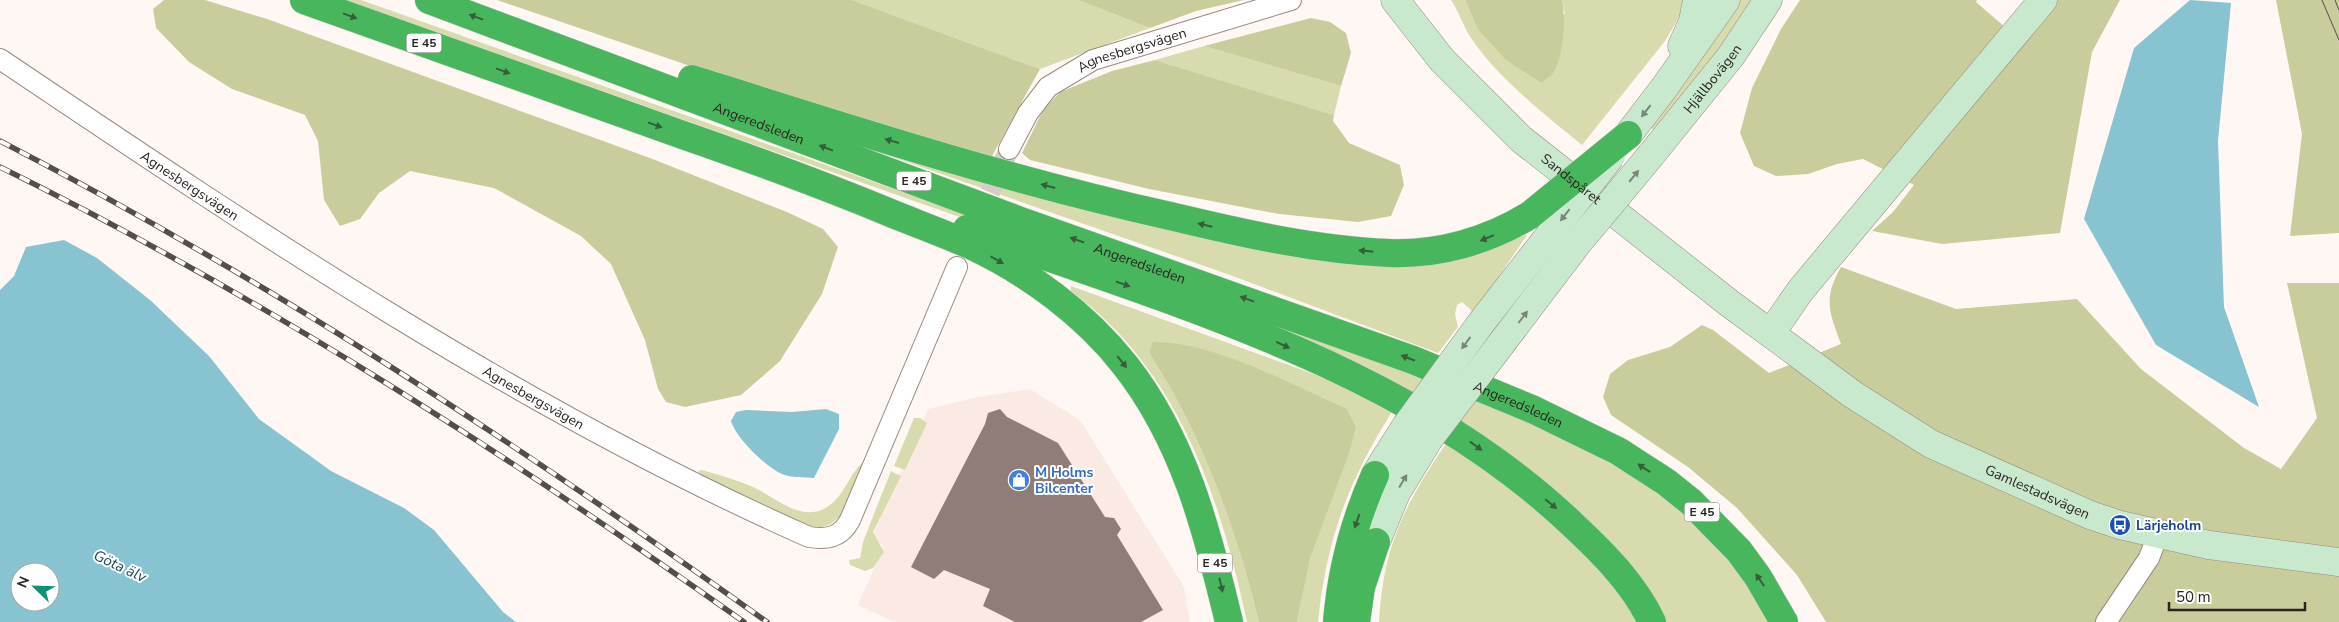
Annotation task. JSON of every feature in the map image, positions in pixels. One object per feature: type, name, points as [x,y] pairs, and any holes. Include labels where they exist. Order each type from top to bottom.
[{"type":"highway","name":"E 45","points":[[304,0],[827,186],[972,246],[1029,279],[1082,320],[1124,363],[1147,394],[1178,452],[1200,511],[1230,622]]},
{"type":"highway","name":"Angeredsleden","points":[[430,0],[1009,216],[1413,360],[1534,410],[1618,451],[1666,482],[1691,502],[1739,551],[1758,577],[1784,622]]},
{"type":"highway","points":[[539,40],[594,48],[826,121],[1103,201],[1266,237],[1335,248],[1390,253],[1414,252],[1478,241],[1512,227],[1530,215],[1628,135]]},
{"type":"highway","points":[[827,186],[929,215],[1241,326],[1398,398],[1467,440],[1513,473],[1557,509],[1602,552],[1627,581],[1652,622]]},
{"type":"highway","points":[[1337,622],[1349,545],[1363,501],[1375,476]]},
{"type":"highway","points":[[1356,622],[1362,587],[1376,542]]},
{"type":"highway","points":[[1370,622],[1376,542]]},
{"type":"main road","name":"Sandspåret","points":[[1395,0],[1442,60],[1521,139],[1770,333]]},
{"type":"main road","points":[[1664,88],[1693,21],[1697,0]]},
{"type":"main road","points":[[1376,542],[1417,433],[1481,323],[1664,88],[1726,0]]},
{"type":"main road","name":"Hjällbovägen","points":[[1417,433],[1651,155],[1731,56],[1768,0]]},
{"type":"main road","points":[[1731,56],[1782,0]]},
{"type":"main road","points":[[1770,333],[1806,285],[2043,0]]},
{"type":"main road","name":"Gamlestadsvägen","points":[[1770,333],[1852,394],[1931,444],[2090,515],[2158,535],[2209,545],[2339,562]]},
{"type":"main road","points":[[1375,476],[1417,433]]},
{"type":"street","name":"Agnesbergsvägen","points":[[1009,149],[1028,113],[1048,87],[1093,60],[1291,0]]},
{"type":"street","name":"Agnesbergsvägen","points":[[0,59],[316,266],[525,392],[619,445],[736,504],[809,537],[835,536],[846,527],[957,268]]},
{"type":"street","points":[[2106,622],[2149,558],[2158,535]]},
{"type":"shaded area","points":[[1030,389],[1080,420],[1184,587],[1190,622],[894,622],[858,605],[884,546],[871,539],[928,409],[973,398]]},
{"type":"green space","points":[[164,0],[205,0],[267,19],[650,158],[787,212],[823,229],[838,247],[822,294],[780,361],[741,395],[685,407],[666,402],[658,389],[645,340],[611,264],[581,236],[494,188],[410,171],[379,193],[360,219],[340,226],[324,200],[318,141],[305,115],[232,89],[189,62],[156,28],[153,9]]},
{"type":"green space","points":[[345,0],[361,0],[1418,375],[1501,410],[1583,448],[1622,470],[1659,495],[1694,523],[1726,556],[1744,580],[1770,622],[1666,622],[1664,615],[1538,478],[1078,259]]},
{"type":"green space","points":[[497,0],[852,0],[1040,69],[986,167]]},
{"type":"green space","points":[[852,0],[1078,0],[1150,28],[1040,69]]},
{"type":"green space","points":[[1078,0],[1244,0],[1196,11],[1150,28]]},
{"type":"green space","points":[[1451,0],[1465,0],[1477,28],[1565,14],[1562,0],[1689,0],[1665,41],[1582,145],[1522,95],[1494,67],[1471,38]]},
{"type":"green space","points":[[1465,0],[1562,0],[1564,26],[1562,47],[1557,66],[1552,74],[1542,83],[1506,60],[1477,28]]},
{"type":"green space","points":[[1739,0],[1757,0],[1655,131],[1651,128]]},
{"type":"green space","points":[[1800,0],[1977,0],[1976,2],[2014,35],[2042,0],[2120,0],[2092,52],[2060,233],[1942,244],[1872,231],[1893,212],[1914,185],[1863,159],[1837,164],[1808,174],[1776,176],[1754,166],[1740,133],[1752,88],[1781,29]]},
{"type":"green space","points":[[2276,0],[2339,0],[2339,233],[2290,236],[2302,134]]},
{"type":"green space","points":[[1311,18],[1330,22],[1346,33],[1351,53],[1341,86],[1204,46]]},
{"type":"green space","points":[[1204,46],[1341,86],[1334,115],[1155,60]]},
{"type":"green space","points":[[1155,60],[1334,115],[1333,121],[1349,143],[1400,165],[1404,185],[1391,216],[1358,222],[1279,214],[1149,189],[1030,160],[1022,153],[1043,110],[1060,92],[1112,71]]},
{"type":"green space","points":[[804,126],[1016,187],[1470,256],[1504,244],[1522,235],[1527,235],[1491,288],[1472,311],[1462,302],[1457,305],[1455,314],[1458,327],[1438,353],[1230,275]]},
{"type":"green space","points":[[1841,267],[1956,309],[2077,299],[2141,369],[2244,448],[2281,469],[2317,418],[2287,283],[2339,283],[2339,622],[1826,622],[1797,575],[1737,508],[1688,467],[1611,415],[1603,397],[1610,374],[1628,360],[1670,347],[1702,325],[1713,330],[1769,373],[1841,344],[1833,323],[1830,297],[1835,278]]},
{"type":"green space","points":[[1071,286],[1319,376],[1393,410],[1377,436],[1352,486],[1342,511],[1327,563],[1318,622],[1297,622],[1306,574],[1315,541],[1356,428],[1149,353],[1168,384],[1201,449],[1228,517],[1240,552],[1259,622],[1247,622],[1236,575],[1208,483],[1189,439],[1167,397],[1140,358],[1108,323],[1071,291]]},
{"type":"green space","points":[[1153,342],[1176,344],[1226,356],[1347,409],[1356,428],[1348,456],[1310,558],[1297,622],[1259,622],[1240,552],[1228,517],[1201,449],[1168,384],[1149,353]]},
{"type":"green space","points":[[914,418],[920,418],[927,423],[905,470],[894,466]]},
{"type":"green space","points":[[1447,442],[1500,478],[1599,566],[1639,622],[1379,622],[1381,595],[1391,548],[1408,506]]},
{"type":"green space","points":[[862,463],[865,464],[846,507],[831,524],[821,527],[809,526],[702,477],[698,471],[702,470],[741,482],[790,508],[810,512],[820,510],[835,501],[853,473]]},
{"type":"green space","points":[[891,471],[901,476],[873,532],[884,552],[873,568],[865,571],[850,565],[849,560],[860,558],[863,542]]},
{"type":"water","points":[[2190,0],[2231,3],[2218,141],[2224,307],[2259,407],[2156,345],[2084,219],[2134,48]]},
{"type":"water","name":"Göta älv","points":[[64,240],[97,258],[150,300],[209,356],[259,419],[331,471],[404,508],[434,530],[503,612],[516,622],[0,622],[0,290],[14,276],[26,247]]},
{"type":"water","points":[[826,409],[839,414],[839,429],[814,478],[790,476],[775,470],[760,459],[745,443],[731,421],[736,412],[746,410],[792,412]]},
{"type":"building","name":"M Holms Bilcenter","points":[[1000,409],[1007,417],[1058,443],[1105,517],[1114,518],[1121,529],[1117,535],[1163,610],[1141,622],[1015,622],[983,606],[990,589],[944,570],[934,579],[911,567],[985,424],[988,413]]},
{"type":"tunnel","points":[[978,220],[1009,149]]},
{"type":"tram line","points":[[2322,0],[2339,40]]},
{"type":"tram line","points":[[2335,0],[2339,10]]},
{"type":"railway","points":[[0,141],[100,194],[199,250],[392,368],[581,492],[767,622]]},
{"type":"railway","points":[[0,167],[97,217],[288,323],[473,438],[744,622]]},
{"type":"place","name":"M Holms Bilcenter","points":[[1019,480]]},
{"type":"place","name":"Lärjeholm","points":[[2120,525]]}]
